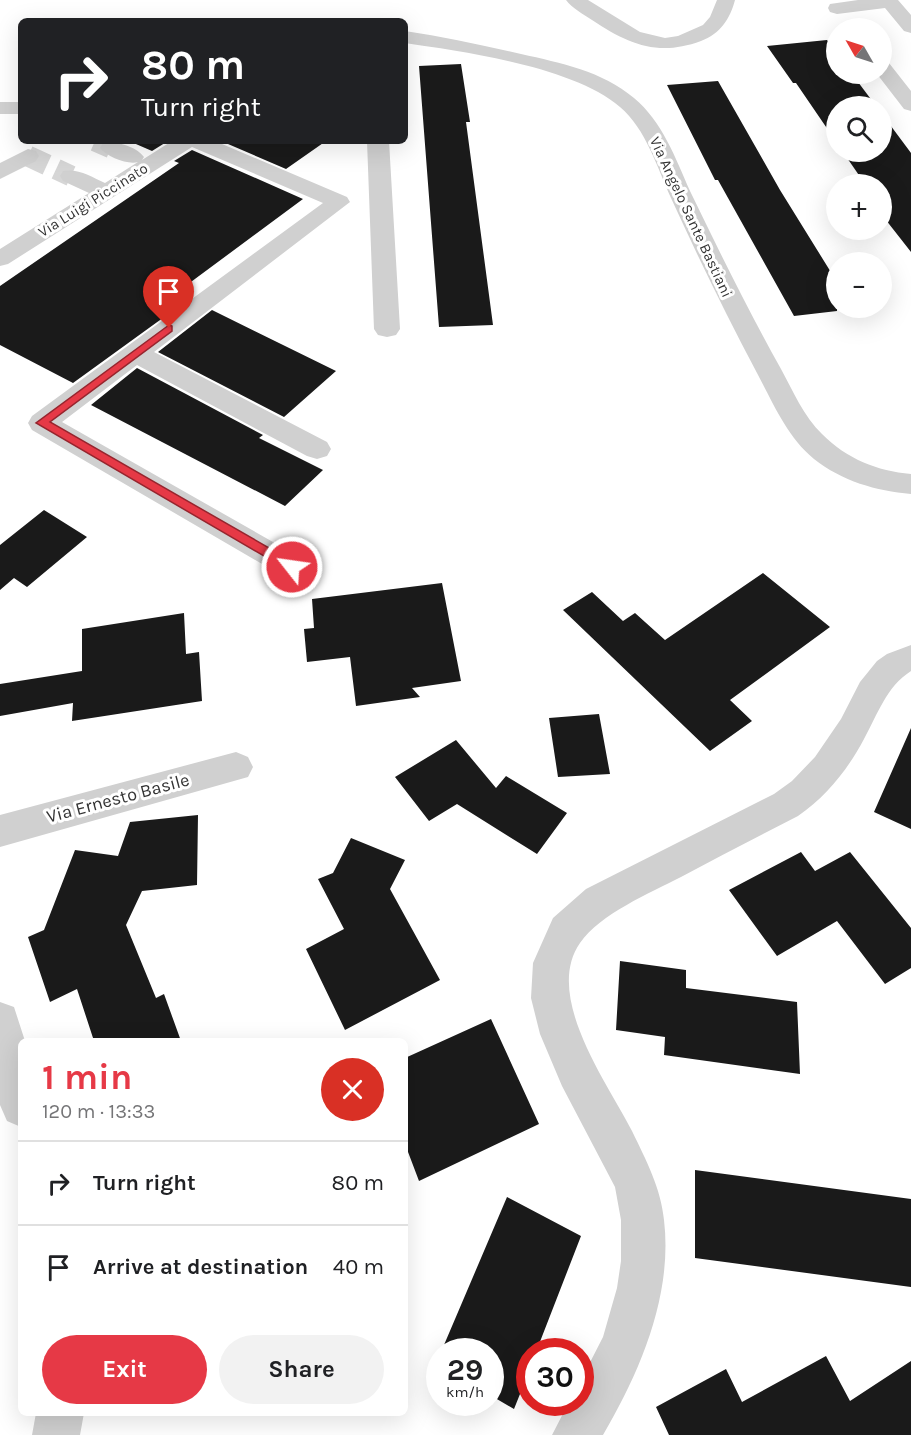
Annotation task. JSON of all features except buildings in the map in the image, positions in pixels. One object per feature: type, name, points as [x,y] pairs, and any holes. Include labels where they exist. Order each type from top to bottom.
[{"type":"street","points":[[575,0],[636,38],[661,45],[689,40],[709,29],[721,17],[726,0]]},
{"type":"street","points":[[838,10],[889,1],[911,27]]},
{"type":"street","name":"Via Angelo Sante Bastiani","points":[[408,37],[459,45],[564,70],[590,78],[622,97],[644,121],[659,147],[724,289],[801,429],[823,452],[853,471],[876,479],[911,484]]},
{"type":"street","points":[[892,80],[911,105]]},
{"type":"street","points":[[0,108],[18,108]]},
{"type":"street","name":"Via Luigi Piccinato","points":[[0,259],[89,184],[154,144]]},
{"type":"street","name":"Via Luigi Piccinato","points":[[89,184],[180,144]]},
{"type":"street","points":[[204,144],[339,202],[380,200]]},
{"type":"street","points":[[378,144],[387,329]]},
{"type":"street","points":[[0,172],[19,148]]},
{"type":"street","points":[[111,148],[133,157]]},
{"type":"street","points":[[292,567],[42,423],[339,202]]},
{"type":"street","name":"Via Luigi Piccinato","points":[[0,241],[40,225]]},
{"type":"street","points":[[135,353],[317,449]]},
{"type":"street","points":[[576,1435],[587,1417],[625,1336],[637,1297],[644,1236],[634,1180],[565,1046],[551,1007],[548,989],[549,975],[558,946],[575,919],[599,901],[786,805],[803,793],[819,778],[847,739],[879,681],[889,668],[911,658]]},
{"type":"street","name":"Via Ernesto Basile","points":[[0,831],[236,767]]},
{"type":"street","points":[[0,1021],[18,1095]]},
{"type":"street","points":[[56,1435],[59,1416]]},
{"type":"tunnel","points":[[102,144],[111,148]]},
{"type":"tunnel","points":[[28,156],[71,176]]},
{"type":"route","points":[[169,328],[42,423],[292,567]]}]
